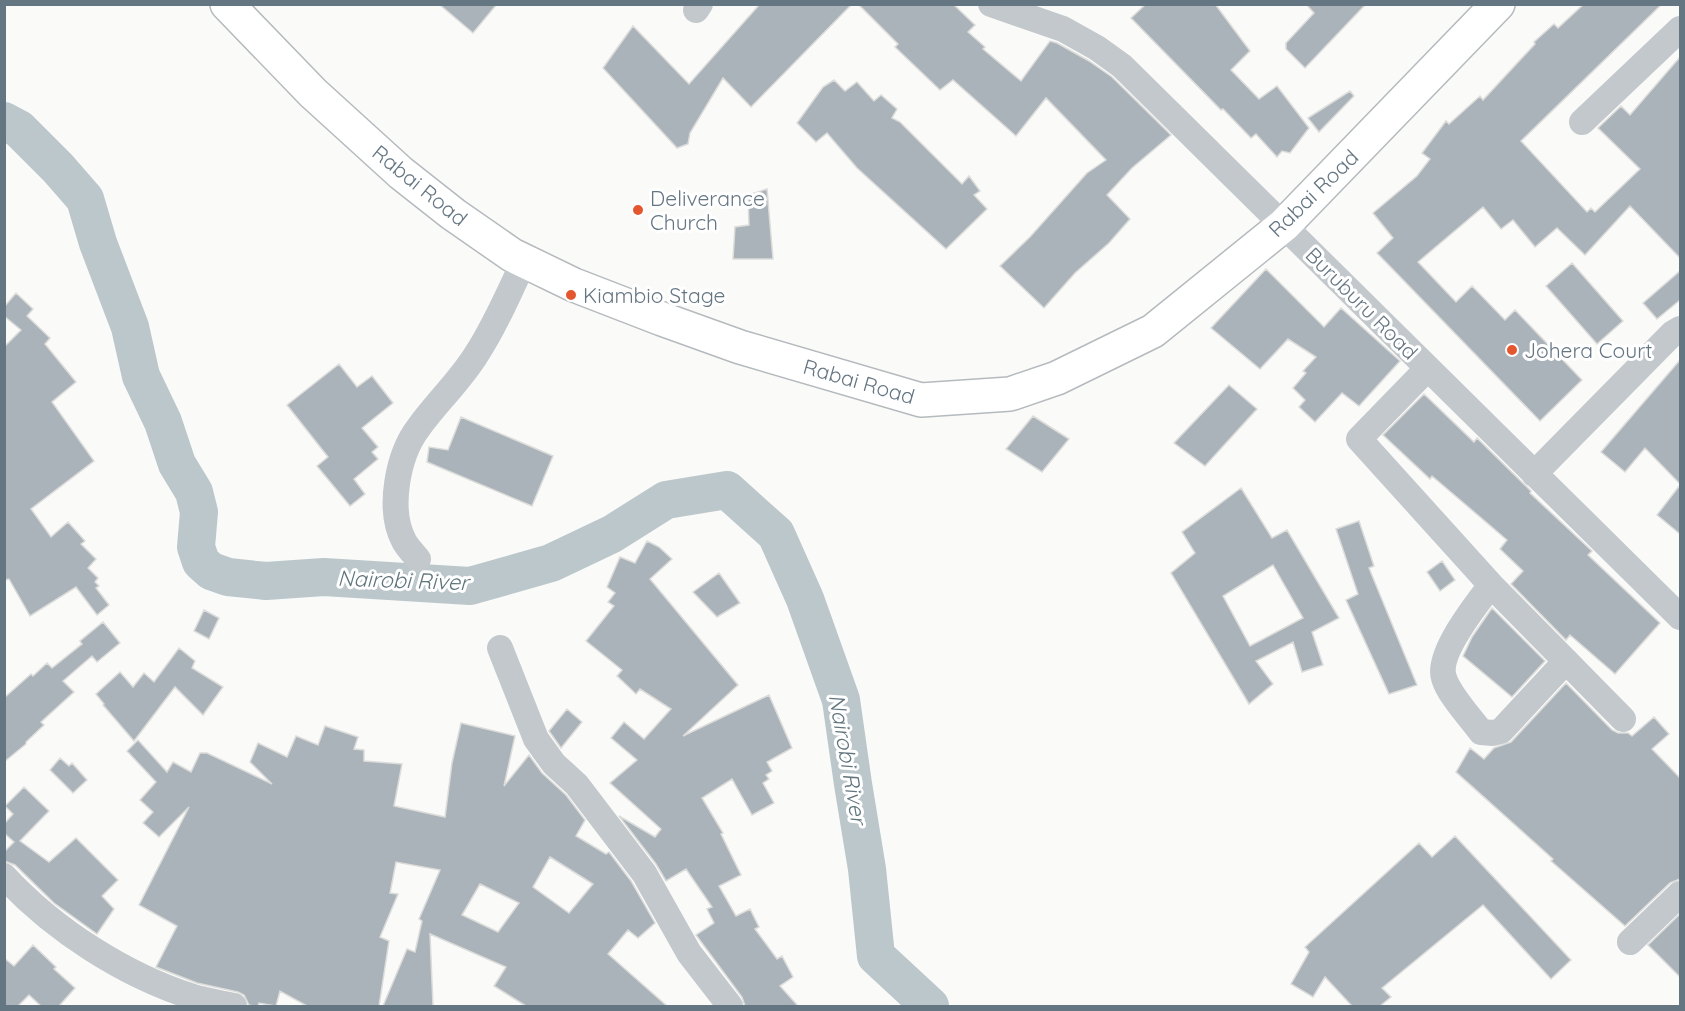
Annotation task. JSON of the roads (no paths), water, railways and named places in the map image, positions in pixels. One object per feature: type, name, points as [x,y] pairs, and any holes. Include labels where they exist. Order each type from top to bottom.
[{"type":"main road","name":"Rabai Road","points":[[227,4],[313,93],[401,173],[453,214],[512,255],[625,306],[740,346],[921,400],[1010,394],[1057,378],[1153,331],[1284,225],[1498,4]]},
{"type":"street","name":"Buruburu Road","points":[[994,5],[1063,29],[1097,48],[1122,66],[1680,617]]},
{"type":"street","points":[[1582,122],[1680,29]]},
{"type":"street","points":[[418,559],[404,541],[398,523],[396,500],[398,475],[404,451],[418,428],[453,389],[476,355],[524,261]]},
{"type":"street","points":[[1534,474],[1672,333],[1680,329]]},
{"type":"street","points":[[1428,368],[1359,439],[1491,585],[1623,719]]},
{"type":"street","points":[[1491,585],[1458,633],[1442,667],[1444,678],[1481,732],[1501,731],[1566,661]]},
{"type":"street","points":[[500,648],[536,739],[554,764],[583,793],[644,873],[689,953],[729,1006]]},
{"type":"street","points":[[4,876],[56,924],[139,975],[193,997],[234,1006]]},
{"type":"street","points":[[1630,942],[1680,894]]},
{"type":"waterway","name":"Nairobi River","points":[[4,121],[19,129],[85,199],[98,243],[130,327],[141,376],[163,422],[177,464],[194,492],[199,512],[196,547],[201,562],[211,571],[228,577],[266,581],[324,577],[470,586],[551,563],[612,534],[666,500],[727,490],[776,534],[805,599],[841,700],[867,869],[876,956],[930,1006]]},
{"type":"place","name":"Deliverance Church","points":[[638,210]]},
{"type":"place","name":"Kiambio Stage","points":[[571,295]]},
{"type":"place","name":"Johera Court","points":[[1512,350]]}]
